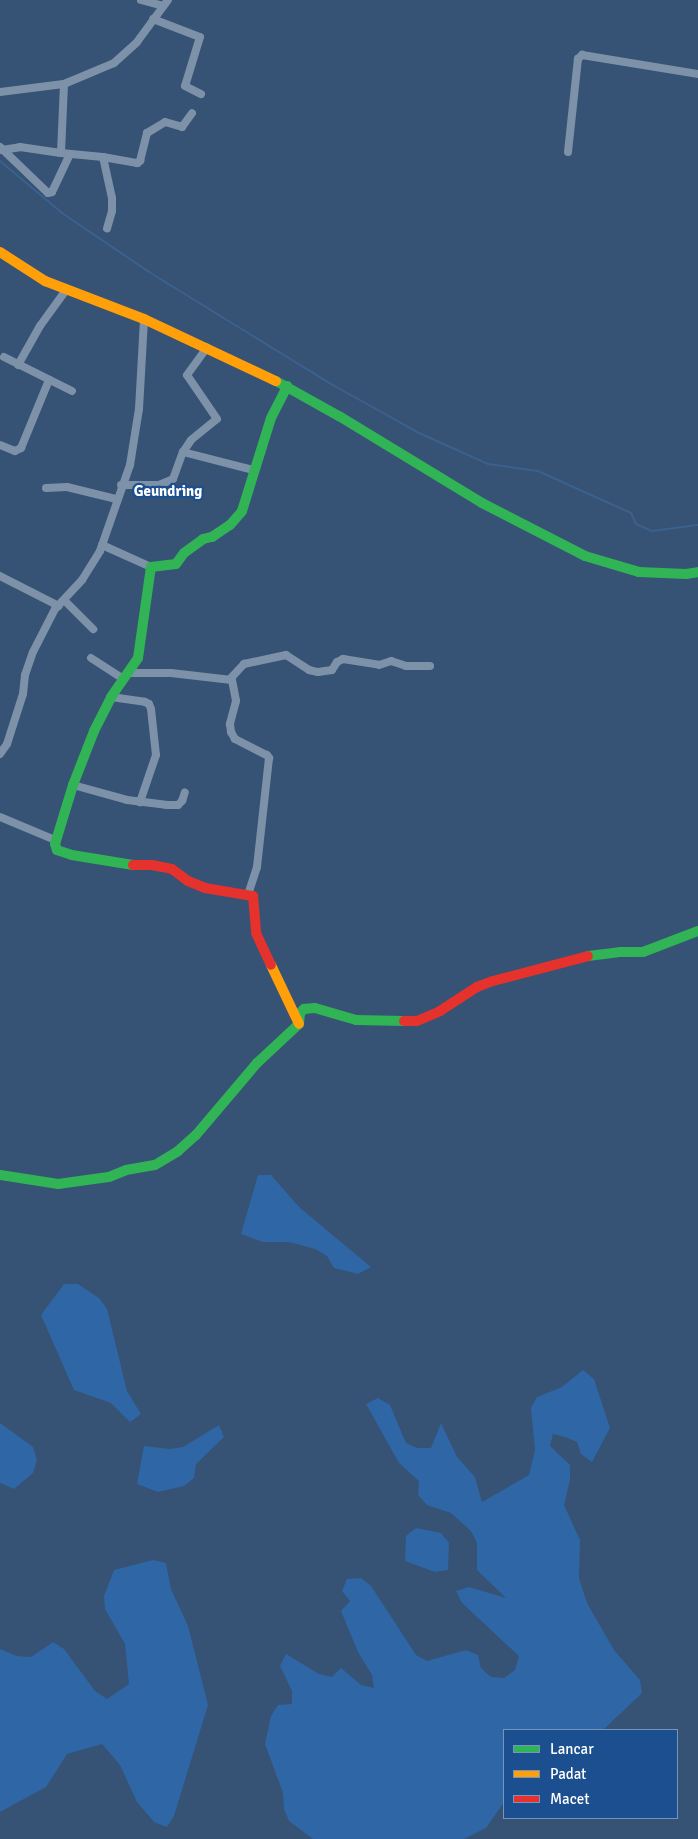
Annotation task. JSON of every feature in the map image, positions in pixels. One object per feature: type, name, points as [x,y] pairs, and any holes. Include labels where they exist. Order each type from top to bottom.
[{"type":"street","points":[[0,92],[64,84],[118,61],[137,42],[165,3],[141,0]]},
{"type":"street","points":[[153,19],[200,37],[185,86],[201,94]]},
{"type":"street","points":[[568,152],[578,59],[582,55],[698,74]]},
{"type":"street","points":[[1,148],[48,194],[52,192],[64,152],[64,84]]},
{"type":"street","points":[[1,148],[20,147],[137,163],[140,161],[147,133],[165,122],[182,127],[192,113]]},
{"type":"street","points":[[103,157],[112,198],[112,211],[107,228]]},
{"type":"street","points":[[0,252],[38,277],[66,290],[144,319],[287,386],[482,503],[585,556],[639,572],[698,572]]},
{"type":"street","points":[[18,364],[40,326],[66,290]]},
{"type":"street","points":[[0,754],[7,744],[23,694],[25,675],[33,652],[55,609],[82,580],[102,545],[116,499],[130,465],[137,429],[144,319]]},
{"type":"street","points":[[122,485],[159,485],[173,479],[183,452],[190,440],[217,418],[187,375],[207,347]]},
{"type":"street","points":[[4,357],[72,391]]},
{"type":"street","points":[[0,445],[15,451],[21,448],[49,380]]},
{"type":"street","points":[[102,545],[151,566],[176,564],[184,553],[203,539],[212,537],[230,525],[242,511],[253,470],[271,418],[287,386]]},
{"type":"street","points":[[183,452],[253,470]]},
{"type":"street","points":[[46,488],[67,487],[116,499]]},
{"type":"street","points":[[151,566],[142,645],[138,658],[111,697],[94,731],[73,785],[55,840],[57,850],[72,855],[124,865],[152,865],[172,869],[188,881],[205,888],[248,894],[254,899],[256,933],[299,1024]]},
{"type":"street","points":[[0,576],[62,603],[93,629]]},
{"type":"street","points":[[230,679],[244,664],[286,655],[309,670],[318,672],[332,670],[337,662],[343,659],[378,665],[391,661],[412,667],[430,666]]},
{"type":"street","points":[[91,658],[126,676],[171,673],[230,679]]},
{"type":"street","points":[[230,679],[232,680],[236,701],[230,724],[231,732],[235,739],[267,755],[269,758],[257,867],[248,894]]},
{"type":"street","points":[[111,697],[145,702],[149,704],[151,709],[156,755],[140,802]]},
{"type":"street","points":[[73,785],[114,798],[178,805],[182,801],[185,792]]},
{"type":"street","points":[[0,817],[55,840]]},
{"type":"street","points":[[0,1175],[58,1184],[109,1178],[126,1170],[155,1165],[178,1151],[196,1135],[257,1062],[299,1024],[300,1013],[304,1009],[315,1008],[356,1020],[417,1021],[440,1011],[477,987],[493,981],[583,957],[620,952],[643,952],[698,930]]},
{"type":"shaded area","points":[[258,1175],[271,1175],[299,1207],[371,1267],[358,1274],[334,1268],[327,1256],[315,1249],[289,1242],[263,1242],[241,1234]]},
{"type":"shaded area","points":[[64,1284],[78,1284],[99,1298],[107,1309],[127,1391],[141,1414],[130,1422],[111,1403],[74,1390],[41,1315]]},
{"type":"shaded area","points":[[583,1370],[594,1379],[610,1428],[592,1462],[581,1454],[577,1442],[565,1437],[553,1434],[550,1446],[570,1465],[570,1480],[564,1505],[580,1540],[579,1578],[587,1603],[614,1650],[640,1680],[642,1693],[604,1729],[503,1729],[503,1803],[486,1828],[464,1839],[313,1839],[289,1821],[284,1809],[283,1793],[265,1744],[271,1716],[278,1705],[292,1704],[292,1691],[280,1666],[286,1654],[319,1674],[332,1677],[341,1668],[361,1685],[374,1688],[372,1675],[358,1652],[341,1611],[350,1601],[342,1591],[347,1579],[361,1578],[371,1586],[416,1655],[427,1661],[466,1650],[478,1655],[481,1668],[491,1677],[504,1678],[515,1670],[519,1656],[462,1603],[456,1591],[469,1587],[506,1598],[477,1570],[477,1543],[471,1531],[451,1513],[427,1505],[418,1495],[419,1481],[399,1463],[366,1404],[378,1398],[390,1405],[406,1443],[417,1448],[431,1448],[441,1423],[457,1457],[475,1477],[482,1502],[529,1475],[535,1450],[531,1408],[537,1397],[562,1387]]},
{"type":"shaded area","points":[[0,1423],[33,1447],[37,1460],[33,1473],[14,1489],[0,1483]]},
{"type":"shaded area","points":[[219,1425],[224,1437],[196,1464],[194,1478],[184,1486],[158,1492],[137,1484],[144,1446],[170,1449],[183,1447]]},
{"type":"shaded area","points":[[416,1528],[441,1533],[449,1543],[448,1570],[435,1572],[405,1561],[406,1536]]},
{"type":"shaded area","points":[[153,1560],[166,1563],[171,1589],[188,1626],[208,1705],[174,1816],[167,1827],[154,1822],[137,1802],[120,1765],[102,1744],[67,1754],[46,1787],[0,1812],[0,1649],[17,1656],[31,1657],[53,1642],[64,1649],[95,1691],[107,1699],[129,1684],[125,1644],[105,1609],[104,1596],[114,1570]]},
{"type":"waterway","points":[[0,161],[62,213],[149,272],[331,384],[419,433],[488,464],[538,471],[631,513],[636,524],[652,531],[698,525]]},
{"type":"traffic: fast","points":[[276,381],[339,416],[482,503],[585,556],[639,572],[686,574],[698,572]]},
{"type":"traffic: fast","points":[[133,865],[72,855],[57,850],[55,844],[73,785],[94,731],[111,697],[138,658],[151,567],[176,564],[184,553],[203,539],[212,537],[230,525],[242,511],[271,418],[287,386]]},
{"type":"traffic: fast","points":[[588,956],[620,952],[643,952],[698,931]]},
{"type":"traffic: fast","points":[[0,1175],[58,1184],[109,1177],[126,1170],[155,1165],[178,1151],[196,1135],[257,1063],[299,1024],[300,1013],[304,1009],[315,1008],[356,1020],[404,1021]]},
{"type":"traffic: slow","points":[[0,252],[45,281],[144,319],[276,381]]},
{"type":"traffic: slow","points":[[271,965],[299,1024]]},
{"type":"traffic: jam","points":[[133,865],[152,865],[172,869],[188,881],[205,888],[253,896],[256,933],[271,965]]},
{"type":"traffic: jam","points":[[404,1021],[417,1021],[440,1011],[477,987],[493,981],[588,956]]},
{"type":"district","name":"Geundring","points":[[168,492]]}]
